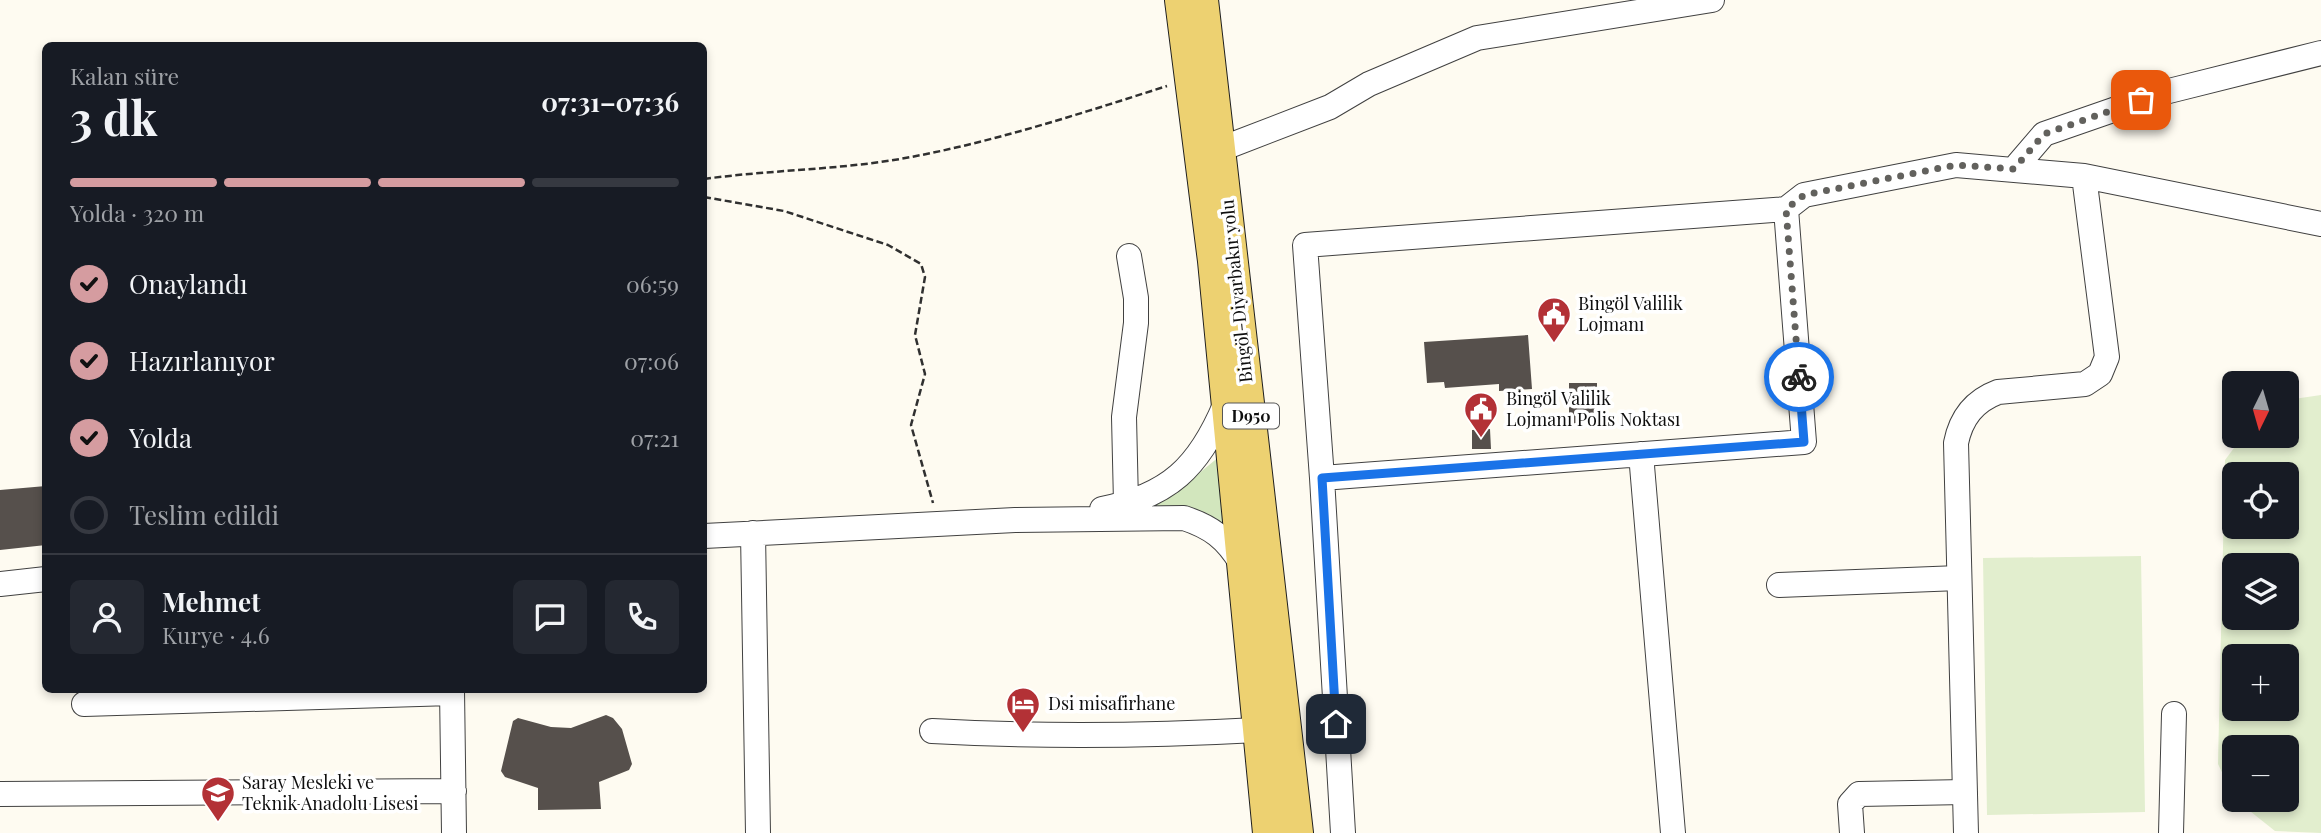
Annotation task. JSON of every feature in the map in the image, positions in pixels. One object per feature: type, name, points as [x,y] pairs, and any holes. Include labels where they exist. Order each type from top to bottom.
[{"type":"main road","name":"Bingöl-Diyarbakır yolu","points":[[1180,0],[1213,261],[1268,833]]},
{"type":"main road","name":"Bingöl-Diyarbakır yolu","points":[[1203,0],[1298,833]]},
{"type":"street","points":[[1221,149],[1330,107],[1369,84],[1477,37],[1712,0]]},
{"type":"street","points":[[2014,169],[2044,134],[2165,92],[2321,53]]},
{"type":"street","points":[[1343,833],[1305,244],[1786,209],[1804,195],[1956,165],[2084,176],[2321,223]]},
{"type":"street","points":[[1966,833],[1956,443],[1967,414],[1981,400],[1998,392],[2085,384],[2100,374],[2104,366],[2107,357],[2104,326],[2084,176]]},
{"type":"street","points":[[1322,478],[1804,442],[1786,209]]},
{"type":"street","points":[[1126,503],[1124,417],[1136,323],[1136,298],[1129,256]]},
{"type":"street","points":[[1015,520],[1126,503],[1156,492],[1177,480],[1204,450],[1226,405]]},
{"type":"street","points":[[1641,454],[1673,833]]},
{"type":"street","points":[[707,536],[1015,520],[1184,518],[1205,525],[1221,535],[1241,562]]},
{"type":"street","points":[[753,533],[758,833]]},
{"type":"street","points":[[1779,585],[1959,578]]},
{"type":"street","points":[[0,584],[42,579]]},
{"type":"street","points":[[84,704],[395,693]]},
{"type":"street","points":[[452,693],[454,833]]},
{"type":"street","points":[[2171,833],[2174,714]]},
{"type":"street","points":[[932,731],[1025,736],[1107,736],[1257,730]]},
{"type":"street","points":[[0,794],[454,791]]},
{"type":"street","points":[[1852,833],[1850,804],[1859,794],[1965,792]]},
{"type":"path","points":[[707,179],[849,166],[926,154],[1060,120],[1190,79]]},
{"type":"path","points":[[707,198],[784,211],[888,245],[920,264],[925,277],[915,335],[925,374],[911,425],[938,523]]},
{"type":"green space","points":[[2321,395],[2321,833],[2275,831],[2251,812],[2299,812],[2299,735],[2222,735],[2222,772],[2218,764],[2222,590],[2222,630],[2299,630],[2299,553],[2223,553],[2223,539],[2299,539],[2299,462],[2225,460],[2234,448],[2300,448],[2300,398]]},
{"type":"green space","points":[[1220,456],[1228,529],[1147,506],[1180,489]]},
{"type":"green space","points":[[2141,556],[2145,812],[1987,815],[1983,558]]},
{"type":"building","name":"Bingöl Valilik Lojmanı","points":[[1528,335],[1532,389],[1499,391],[1499,384],[1445,388],[1444,382],[1427,383],[1424,342]]},
{"type":"building","points":[[1569,383],[1597,383],[1597,424],[1569,424]]},
{"type":"building","name":"Bingöl Valilik Lojmanı Polis Noktası","points":[[1490,429],[1491,449],[1472,449],[1472,430]]},
{"type":"building","points":[[42,486],[42,545],[0,550],[0,490]]},
{"type":"building","points":[[606,715],[613,718],[622,729],[632,764],[629,770],[599,782],[601,809],[538,810],[538,788],[505,777],[501,771],[513,721],[518,718],[551,727],[571,728]]},
{"type":"way so far","points":[[1799,377],[1786,209],[1804,195],[1956,165],[2014,169],[2044,134],[2141,100]]},
{"type":"place","name":"Bingöl Valilik Lojmanı","points":[[1554,344]]},
{"type":"place","name":"Bingöl Valilik Lojmanı Polis Noktası","points":[[1481,439]]},
{"type":"place","name":"Dsi misafirhane","points":[[1023,734]]},
{"type":"place","name":"Saray Mesleki ve Teknik Anadolu Lisesi","points":[[218,823]]},
{"type":"route","points":[[1336,724],[1322,478],[1804,442],[1799,377]]}]
